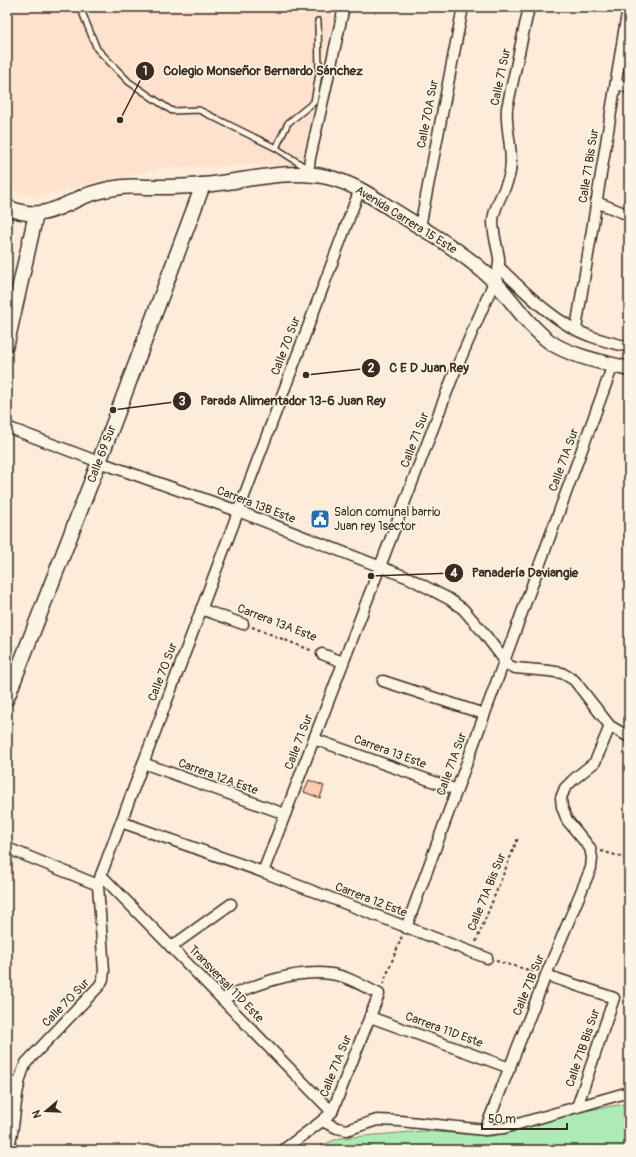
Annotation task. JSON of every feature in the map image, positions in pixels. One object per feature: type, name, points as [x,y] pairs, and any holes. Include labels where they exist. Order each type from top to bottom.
[{"type":"main road","name":"Avenida Carrera 15 Este","points":[[7,207],[21,212],[41,214],[56,210],[83,197],[116,187],[203,185],[309,172],[360,189],[459,252],[494,282],[538,331],[550,342],[563,349],[629,369]]},
{"type":"main road","name":"Calle 69 Sur","points":[[7,698],[99,462],[203,185]]},
{"type":"main road","points":[[7,343],[36,214]]},
{"type":"street","points":[[309,172],[310,158],[344,7]]},
{"type":"street","name":"Calle 70A Sur","points":[[420,227],[462,7]]},
{"type":"street","name":"Calle 71 Sur","points":[[263,872],[453,376],[494,282],[499,267],[499,259],[493,232],[493,220],[495,208],[509,179],[511,170],[506,118],[507,108],[529,7]]},
{"type":"street","name":"Calle 71 Bis Sur","points":[[576,329],[628,7]]},
{"type":"street","points":[[616,83],[629,88]]},
{"type":"street","name":"Calle 70 Sur","points":[[8,1150],[14,1126],[20,1074],[26,1064],[103,980],[104,959],[99,880],[360,189]]},
{"type":"street","points":[[596,202],[629,215]]},
{"type":"street","points":[[499,267],[530,297],[558,318],[589,336],[629,347]]},
{"type":"street","name":"Calle 71A Sur","points":[[406,928],[613,365]]},
{"type":"street","name":"Carrera 13B Este","points":[[7,427],[99,462],[238,511],[409,578],[449,599],[459,606],[483,632],[504,661]]},
{"type":"street","name":"Carrera 13A Este","points":[[201,609],[243,624]]},
{"type":"street","name":"Carrera 13A Este","points":[[322,654],[343,662]]},
{"type":"street","points":[[504,661],[516,668],[562,673],[574,680],[610,726],[629,737]]},
{"type":"street","points":[[383,681],[484,714]]},
{"type":"street","points":[[590,848],[567,820],[562,807],[561,798],[565,788],[595,762],[610,726]]},
{"type":"street","name":"Carrera 13 Este","points":[[314,739],[457,790]]},
{"type":"street","name":"Carrera 12A Este","points":[[143,764],[285,814]]},
{"type":"street","name":"Carrera 12 Este","points":[[121,822],[263,872],[487,958]]},
{"type":"street","points":[[7,848],[99,880]]},
{"type":"street","name":"Calle 71B Sur","points":[[485,1130],[590,868],[592,858],[590,848]]},
{"type":"street","name":"Transversal 11D Este","points":[[99,880],[171,947],[332,1112]]},
{"type":"street","points":[[171,947],[231,904]]},
{"type":"street","points":[[222,999],[263,982],[306,973],[332,974],[346,978],[379,994]]},
{"type":"street","name":"Calle 71B Bis Sur","points":[[546,976],[614,998],[577,1107]]},
{"type":"street","name":"Calle 71A Sur","points":[[283,1150],[332,1112],[379,994]]},
{"type":"street","name":"Carrera 11D Este","points":[[370,1017],[510,1068]]},
{"type":"street","points":[[7,1078],[18,1088]]},
{"type":"street","points":[[322,1121],[337,1128],[347,1130],[377,1120],[485,1130],[504,1128],[629,1092]]},
{"type":"lane","points":[[80,7],[97,49],[129,82],[172,111],[199,110],[276,148],[309,172]]},
{"type":"lane","points":[[276,148],[288,123],[314,102],[319,74],[318,21]]},
{"type":"path","name":"Carrera 13A Este","points":[[243,624],[322,654]]},
{"type":"path","name":"Calle 71A Bis Sur","points":[[472,953],[518,838]]},
{"type":"path","points":[[590,848],[629,859]]},
{"type":"path","points":[[379,994],[406,928]]},
{"type":"path","points":[[487,958],[546,976]]},
{"type":"shaded area","points":[[7,7],[334,7],[303,156],[295,164],[161,168],[35,197],[7,188]]},
{"type":"green space","points":[[629,1103],[629,1150],[310,1150],[340,1138],[423,1131],[492,1136],[578,1112]]},
{"type":"building","points":[[309,780],[324,786],[320,798],[304,792]]},
{"type":"place","name":"Colegio Monseñor Bernardo Sánchez","points":[[120,120]]},
{"type":"place","name":"C E D Juan Rey","points":[[306,375]]},
{"type":"place","name":"Parada Alimentador 13-6 Juan Rey","points":[[113,410]]},
{"type":"place","name":"Salon comunal barrio Juan rey 1sector","points":[[320,519]]},
{"type":"place","name":"Panadería Daviangie","points":[[371,576]]}]
